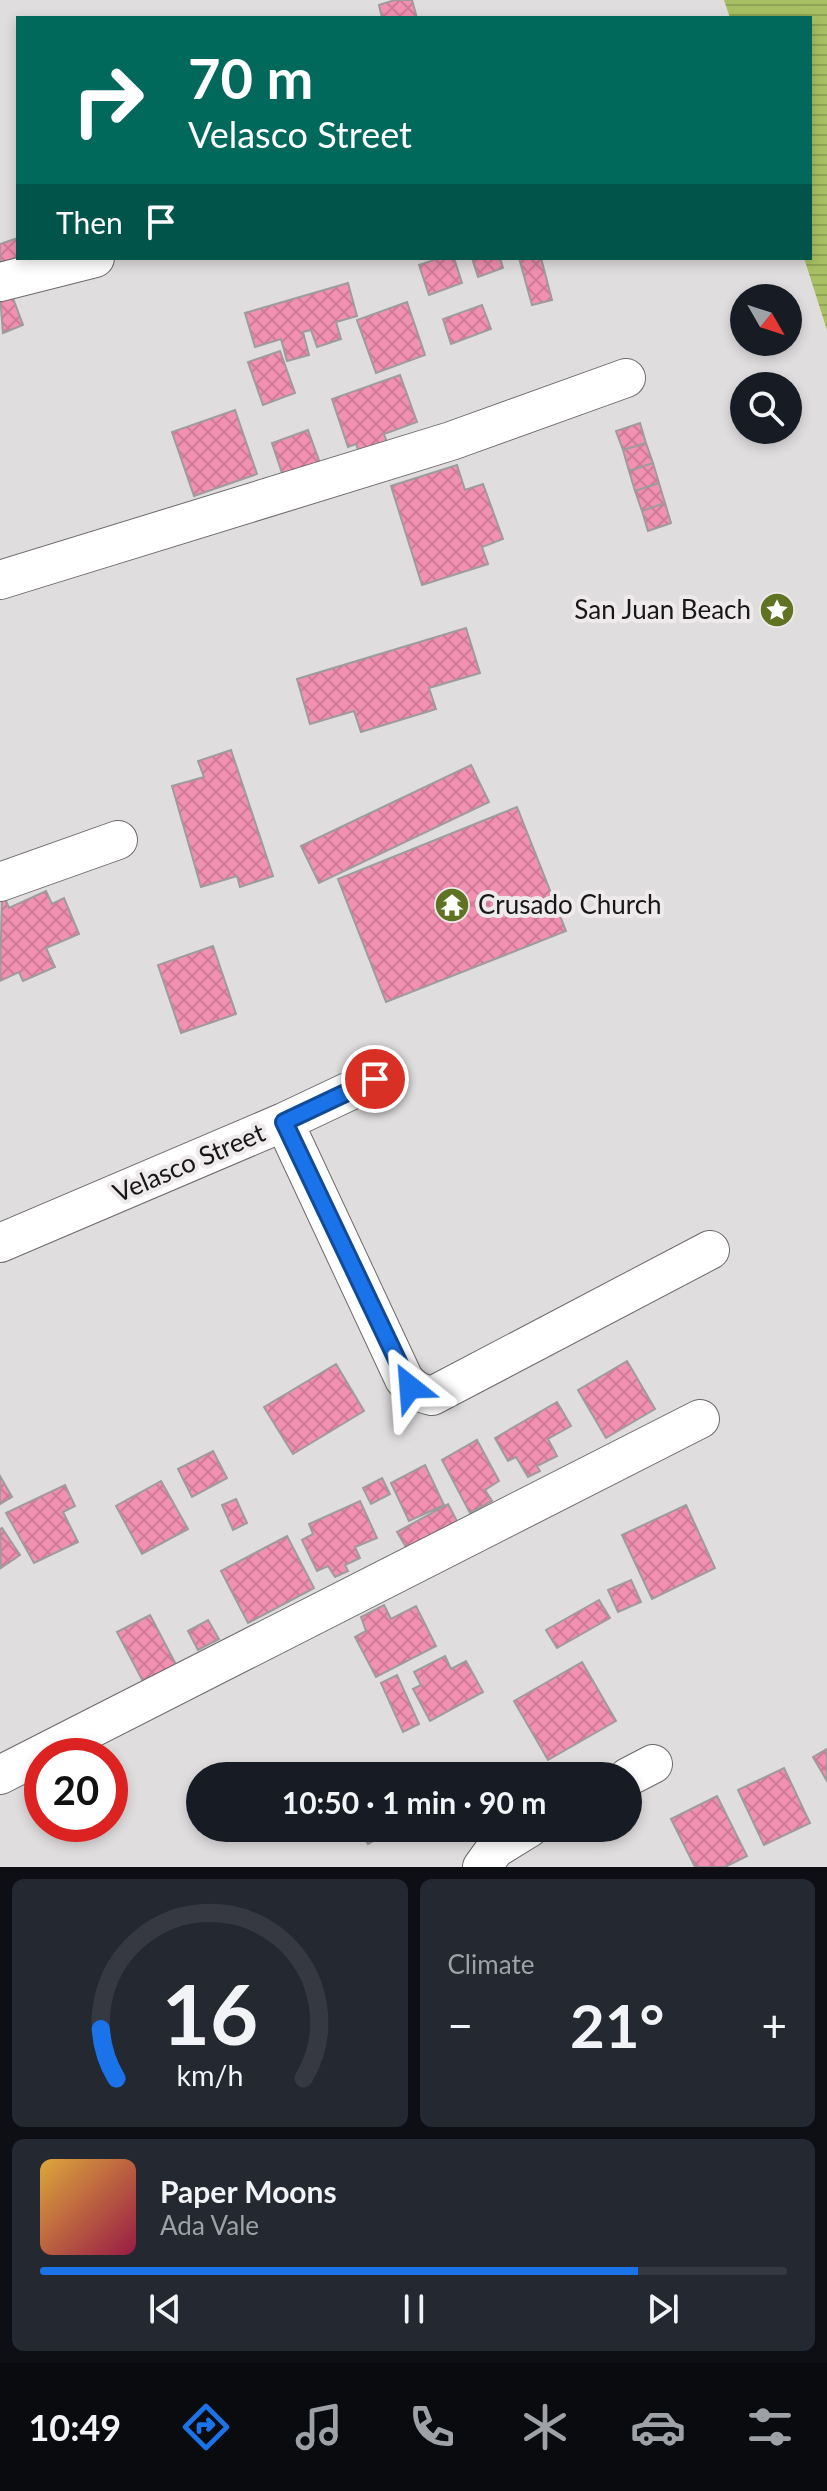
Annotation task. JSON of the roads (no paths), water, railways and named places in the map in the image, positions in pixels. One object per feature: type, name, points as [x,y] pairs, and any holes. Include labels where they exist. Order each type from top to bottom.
[{"type":"street","points":[[0,282],[87,260]]},
{"type":"street","points":[[0,580],[451,441],[626,378]]},
{"type":"street","points":[[0,882],[118,840]]},
{"type":"street","name":"Velasco Street","points":[[0,1243],[284,1122],[375,1079]]},
{"type":"street","points":[[284,1122],[404,1379],[410,1387],[425,1394],[432,1396],[710,1250]]},
{"type":"street","points":[[0,1775],[700,1419]]},
{"type":"street","points":[[482,1867],[495,1849],[506,1842]]},
{"type":"place","name":"San Juan Beach","points":[[777,610]]},
{"type":"place","name":"Crusado Church","points":[[452,905]]}]
